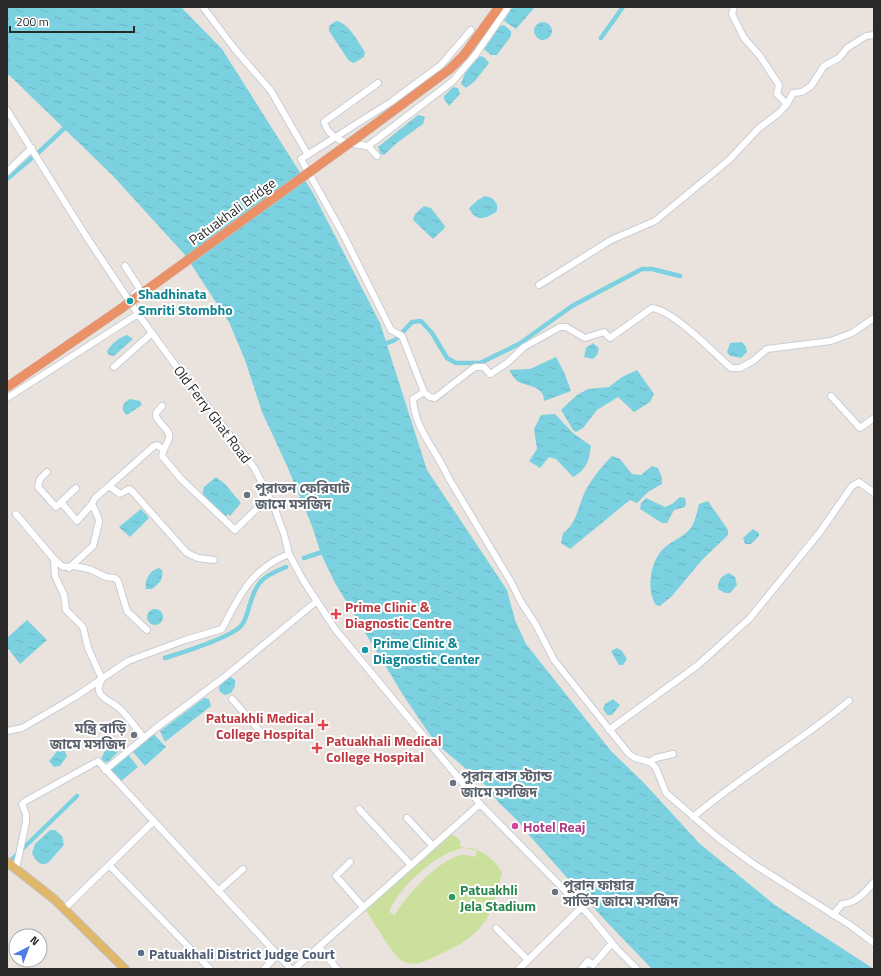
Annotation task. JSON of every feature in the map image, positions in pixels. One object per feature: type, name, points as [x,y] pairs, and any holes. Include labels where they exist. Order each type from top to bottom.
[{"type":"highway","name":"Patuakhali Bridge","points":[[7,387],[118,310],[450,69],[464,54],[499,7]]},
{"type":"main road","points":[[12,866],[64,909],[125,969]]},
{"type":"street","points":[[203,7],[234,48],[271,92],[308,155]]},
{"type":"street","points":[[368,146],[453,81],[476,54],[508,7]]},
{"type":"street","points":[[734,7],[732,14],[744,38],[760,56],[779,85],[777,94],[787,104]]},
{"type":"street","points":[[471,30],[441,66],[391,102],[301,160],[344,236],[391,330],[402,336],[424,392],[430,397],[435,398],[474,367],[484,367],[490,374],[492,373],[508,363],[524,347],[560,327],[566,327],[585,338],[604,332],[610,338],[652,308],[658,309],[672,318],[697,337],[730,368],[740,368],[753,361],[767,349],[813,344],[838,338],[852,333],[874,318]]},
{"type":"street","points":[[539,285],[611,240],[655,221],[729,160],[758,128],[779,113],[787,104],[793,93],[802,92],[811,86],[817,73],[824,66],[839,58],[847,48],[866,36],[874,35]]},
{"type":"street","points":[[377,156],[368,146],[351,144],[334,138],[324,122],[378,83]]},
{"type":"street","name":"Old Ferry Ghat Road","points":[[7,110],[86,236],[138,314],[195,392],[214,414],[255,469],[269,497],[284,534],[289,554],[317,601],[359,659],[480,804],[582,907],[633,968]]},
{"type":"street","points":[[7,172],[32,148]]},
{"type":"street","points":[[125,266],[140,290],[128,299]]},
{"type":"street","points":[[7,398],[138,314]]},
{"type":"street","points":[[114,367],[152,333]]},
{"type":"street","points":[[424,392],[413,399],[413,411],[425,438],[440,458],[448,477],[536,625],[554,660],[609,730],[635,758],[650,762],[656,768],[666,793],[693,817],[752,863],[874,943]]},
{"type":"street","points":[[831,396],[860,428],[874,418]]},
{"type":"street","points":[[162,406],[156,416],[169,438],[163,449],[162,456],[181,479],[235,530],[269,497]]},
{"type":"street","points":[[61,502],[77,521],[92,504],[95,498],[154,446],[157,445],[163,449]]},
{"type":"street","points":[[47,472],[40,479],[38,487],[56,507],[76,488]]},
{"type":"street","points":[[609,730],[698,665],[750,618],[820,532],[852,486],[859,482],[874,494]]},
{"type":"street","points":[[109,486],[120,494],[129,489],[132,490],[187,553],[198,558],[214,560]]},
{"type":"street","points":[[69,568],[93,546],[98,517],[92,504]]},
{"type":"street","points":[[16,514],[54,559],[63,567],[69,568],[74,566],[89,569],[106,577],[115,578],[118,581],[127,611],[147,630]]},
{"type":"street","points":[[7,731],[22,728],[75,697],[128,661],[185,640],[222,629],[241,591],[259,571],[276,559],[289,554]]},
{"type":"street","points":[[54,559],[55,576],[64,595],[66,610],[83,626],[88,648],[102,678],[99,686],[101,694],[110,704],[120,709],[144,738]]},
{"type":"street","points":[[105,770],[144,738],[222,679],[317,601]]},
{"type":"street","points":[[232,699],[266,738]]},
{"type":"street","points":[[693,817],[761,766],[819,726],[849,701]]},
{"type":"street","points":[[650,762],[656,758],[673,754]]},
{"type":"street","points":[[12,866],[18,857],[26,822],[26,814],[22,804],[98,761],[277,956],[291,969]]},
{"type":"street","points":[[294,969],[480,804]]},
{"type":"street","points":[[358,809],[411,865]]},
{"type":"street","points":[[406,818],[433,846]]},
{"type":"street","points":[[64,909],[154,821]]},
{"type":"street","points":[[350,862],[336,876],[363,907]]},
{"type":"street","points":[[109,865],[210,969]]},
{"type":"street","points":[[218,891],[243,869]]},
{"type":"street","points":[[833,915],[842,904],[851,903],[862,896],[874,882]]},
{"type":"street","points":[[519,969],[582,907]]},
{"type":"street","points":[[496,928],[528,960]]},
{"type":"street","points":[[581,969],[588,961],[593,965],[612,943]]},
{"type":"street","points":[[319,947],[337,969]]},
{"type":"street","points":[[264,969],[277,956]]},
{"type":"green space","name":"Patuakhli Jela Stadium","points":[[450,833],[460,840],[461,847],[480,851],[490,857],[502,872],[493,904],[482,926],[463,942],[422,962],[410,964],[398,958],[365,909]],"holes":[[[464,848],[477,851],[475,857],[460,855],[442,864],[414,889],[395,915],[389,912],[401,892],[431,863],[443,856]]]},
{"type":"water","points":[[7,7],[181,7],[222,49],[313,193],[380,323],[427,470],[507,590],[515,620],[526,644],[611,751],[644,783],[700,844],[775,905],[874,969],[652,969],[602,917],[518,821],[500,804],[486,786],[438,745],[403,695],[335,583],[321,554],[312,526],[287,466],[262,412],[245,360],[229,322],[185,255],[113,176],[7,73]]},
{"type":"water","points":[[512,7],[535,7],[516,29],[504,21]]},
{"type":"water","points":[[336,21],[341,22],[349,29],[365,52],[364,57],[354,63],[349,61],[329,31],[329,26]]},
{"type":"water","points":[[543,22],[549,25],[552,31],[549,37],[543,40],[537,37],[534,31],[537,25]]},
{"type":"water","points":[[504,25],[511,31],[511,36],[497,55],[491,55],[484,49],[500,26]]},
{"type":"water","points":[[480,56],[484,57],[489,63],[475,81],[466,88],[461,84],[465,73]]},
{"type":"water","points":[[453,87],[458,88],[460,94],[449,106],[444,99],[444,96]]},
{"type":"water","points":[[418,115],[425,117],[423,124],[398,142],[384,155],[381,154],[378,147]]},
{"type":"water","points":[[485,196],[492,198],[497,204],[497,211],[485,218],[478,218],[469,208]]},
{"type":"water","points":[[424,206],[431,208],[445,226],[444,229],[433,239],[413,220],[415,214]]},
{"type":"water","points":[[127,335],[133,339],[114,356],[109,355],[107,352],[110,346]]},
{"type":"water","points":[[742,342],[746,347],[747,352],[741,358],[730,356],[727,352],[730,343]]},
{"type":"water","points":[[593,343],[599,348],[597,355],[593,359],[584,357],[586,348]]},
{"type":"water","points":[[556,357],[564,372],[571,391],[544,401],[541,392],[538,389],[517,381],[509,370],[530,369]]},
{"type":"water","points":[[637,370],[654,394],[650,402],[634,412],[618,397],[597,410],[583,428],[576,432],[573,430],[561,410],[577,395],[588,389],[609,387],[622,377]]},
{"type":"water","points":[[130,399],[140,401],[142,405],[127,415],[123,411],[123,406],[125,402]]},
{"type":"water","points":[[555,414],[573,433],[591,446],[584,468],[573,477],[556,459],[549,457],[540,468],[529,461],[537,449],[534,429],[541,415]]},
{"type":"water","points":[[612,456],[620,459],[632,474],[641,475],[652,466],[658,468],[662,478],[662,484],[648,492],[637,503],[630,500],[570,549],[561,543],[563,533],[572,524],[584,494],[598,471]]},
{"type":"water","points":[[216,477],[225,484],[241,503],[230,516],[228,514],[225,517],[202,496],[204,487]]},
{"type":"water","points":[[680,497],[685,498],[685,507],[674,510],[667,523],[662,523],[640,509],[641,503],[646,498],[665,507],[672,504]]},
{"type":"water","points":[[708,501],[728,530],[728,535],[702,560],[672,596],[660,606],[656,605],[650,585],[652,569],[658,556],[665,547],[689,530],[697,514],[699,504]]},
{"type":"water","points":[[141,509],[149,518],[130,537],[119,527]]},
{"type":"water","points":[[753,529],[759,533],[759,536],[751,544],[745,544],[743,538]]},
{"type":"water","points":[[159,568],[162,570],[160,581],[152,589],[146,589],[148,576],[150,573]]},
{"type":"water","points":[[729,573],[735,577],[737,585],[730,593],[725,593],[718,589],[718,584],[722,577]]},
{"type":"water","points":[[152,609],[158,609],[163,614],[161,623],[158,625],[152,625],[147,620],[147,614]]},
{"type":"water","points":[[27,620],[47,640],[20,664],[7,647],[7,638]]},
{"type":"water","points":[[617,648],[622,651],[627,659],[623,665],[619,665],[611,651]]},
{"type":"water","points":[[229,676],[235,680],[235,686],[231,693],[225,695],[220,692],[219,686],[224,679]]},
{"type":"water","points":[[204,698],[209,699],[211,706],[165,742],[160,731]]},
{"type":"water","points":[[613,699],[620,705],[612,715],[607,715],[603,709],[605,704]]},
{"type":"water","points":[[153,733],[166,747],[145,766],[133,752]]},
{"type":"water","points":[[111,746],[116,747],[118,752],[108,762],[104,762],[101,760],[104,752]]},
{"type":"water","points":[[59,749],[65,751],[67,756],[60,766],[54,767],[49,761]]},
{"type":"water","points":[[127,753],[138,767],[120,782],[109,770]]},
{"type":"water","points":[[50,830],[55,830],[62,836],[64,845],[48,863],[42,864],[36,860],[32,853],[35,844]]},
{"type":"waterway","points":[[601,38],[623,7]]},
{"type":"waterway","points":[[39,152],[69,124]]},
{"type":"waterway","points":[[7,179],[33,157]]},
{"type":"waterway","points":[[382,345],[395,340],[412,322],[421,321],[432,333],[447,358],[456,363],[480,363],[519,344],[572,306],[642,269],[652,269],[680,276]]},
{"type":"waterway","points":[[304,558],[325,551]]},
{"type":"waterway","points":[[165,658],[205,645],[235,631],[245,621],[255,589],[262,580],[272,573],[286,567]]},
{"type":"waterway","points":[[8,863],[77,796]]},
{"type":"place","name":"Shadhinata Smriti Stombho","points":[[130,301]]},
{"type":"place","name":"পুরাতন ফেরিঘাট জামে মসজিদ","points":[[247,495]]},
{"type":"place","name":"Prime Clinic & Diagnostic Centre","points":[[336,614]]},
{"type":"place","name":"Prime Clinic & Diagnostic Center","points":[[365,650]]},
{"type":"place","name":"Patuakhli Medical College Hospital","points":[[323,725]]},
{"type":"place","name":"মন্ত্রি বাড়ি জামে মসজিদ","points":[[134,735]]},
{"type":"place","name":"Patuakhali Medical College Hospital","points":[[317,748]]},
{"type":"place","name":"পুরান বাস স্ট্যান্ড জামে মসজিদ","points":[[453,783]]},
{"type":"place","name":"Hotel Reaj","points":[[515,826]]},
{"type":"place","name":"পুরান ফায়ার সার্ভিস জামে মসজিদ","points":[[555,892]]},
{"type":"place","name":"Patuakhli Jela Stadium","points":[[452,897]]},
{"type":"place","name":"Patuakhali District Judge Court","points":[[141,953]]}]
